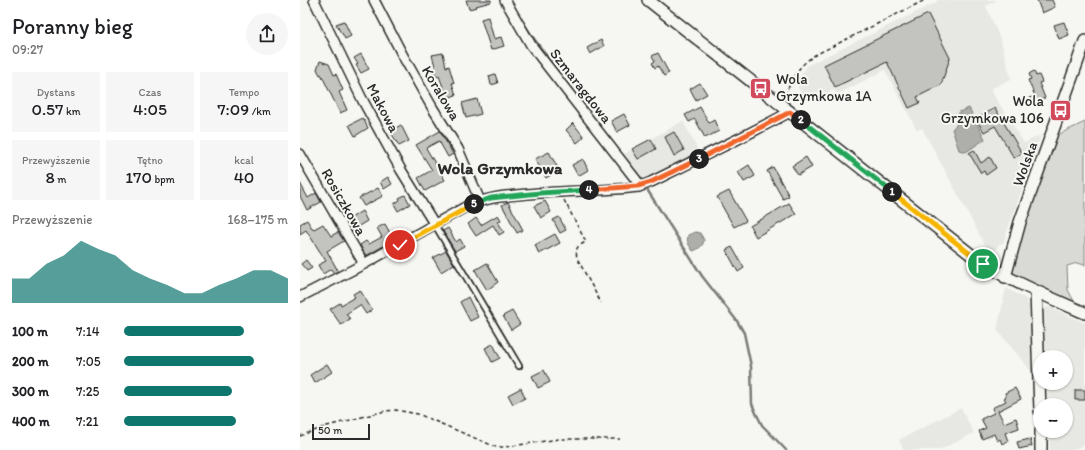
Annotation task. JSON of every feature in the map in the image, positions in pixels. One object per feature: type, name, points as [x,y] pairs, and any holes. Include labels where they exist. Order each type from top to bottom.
[{"type":"street","name":"Makowa","points":[[314,0],[362,99],[401,170],[435,225]]},
{"type":"street","name":"Koralowa","points":[[374,0],[403,56],[458,149],[480,201]]},
{"type":"street","name":"Szmaragdowa","points":[[505,0],[532,45],[637,180],[638,186]]},
{"type":"street","points":[[648,0],[983,264],[1005,277],[1036,292],[1085,313]]},
{"type":"street","name":"Wolska","points":[[1005,277],[1020,222],[1085,41]]},
{"type":"street","points":[[300,297],[480,201],[491,198],[638,186],[651,182],[790,112]]},
{"type":"street","name":"Rosiczkowa","points":[[300,154],[364,264]]},
{"type":"street","points":[[1036,292],[1040,398]]},
{"type":"street","points":[[1041,438],[1041,450]]},
{"type":"lane","points":[[435,225],[519,366]]},
{"type":"path","points":[[780,104],[798,69],[806,61],[925,0]]},
{"type":"path","points":[[570,191],[565,197],[564,201],[586,242],[578,246],[576,253],[577,258],[601,303]]},
{"type":"path","points":[[300,436],[327,426],[385,411],[396,410],[418,414],[496,447],[560,439],[620,439]]},
{"type":"shaded area","points":[[937,0],[997,0],[986,6],[1001,41],[1011,79],[990,89],[1024,143],[1041,135],[1003,243],[999,244],[994,252],[990,254],[922,128],[917,130],[885,70],[838,94],[833,90],[805,101],[798,87],[800,76],[808,65],[937,2]]},
{"type":"shaded area","points":[[969,108],[985,139],[966,152],[959,150],[952,129],[959,122],[959,112]]},
{"type":"shaded area","points":[[683,121],[700,154],[642,180],[624,154]]},
{"type":"shaded area","points":[[1085,122],[1085,265],[1077,263],[1067,266],[1068,290],[1074,301],[1010,272],[1023,222],[1053,137]]},
{"type":"shaded area","points":[[695,232],[700,233],[704,240],[700,247],[693,251],[688,243],[687,237]]},
{"type":"shaded area","points":[[1006,288],[1026,299],[1029,307],[1032,372],[997,330]]},
{"type":"shaded area","points":[[1049,307],[1085,323],[1085,444],[1073,450],[1050,450],[1049,438],[1073,438],[1073,398],[1048,398],[1047,390],[1073,390],[1073,350],[1046,350],[1044,308]]},
{"type":"shaded area","points":[[961,408],[974,433],[940,450],[904,450],[899,440]]},
{"type":"building","points":[[466,0],[491,0],[491,2],[469,9]]},
{"type":"building","points":[[1037,0],[1052,0],[1055,7],[1042,13]]},
{"type":"building","points":[[928,14],[950,58],[941,85],[917,97],[920,103],[909,108],[887,62],[835,87],[824,65]]},
{"type":"building","points":[[488,17],[494,39],[501,37],[504,46],[491,50],[481,19]]},
{"type":"building","points":[[344,21],[351,36],[345,39],[336,24]]},
{"type":"building","points":[[1064,22],[1069,35],[1059,39],[1054,25]]},
{"type":"building","points":[[601,40],[604,46],[590,54],[587,48]]},
{"type":"building","points":[[443,53],[446,67],[449,66],[456,95],[447,98],[439,76],[436,77],[434,70],[436,70],[432,55]]},
{"type":"building","points":[[658,53],[669,73],[664,76],[658,66],[655,68],[652,63],[655,61],[652,56]]},
{"type":"building","points":[[361,54],[369,69],[361,73],[354,58]]},
{"type":"building","points":[[320,61],[329,64],[334,75],[336,74],[343,90],[339,92],[347,110],[340,113],[321,74],[320,75],[317,69]]},
{"type":"building","points":[[1034,71],[1036,76],[1039,75],[1042,82],[1039,83],[1045,98],[1031,104],[1029,98],[1035,96],[1028,80],[1031,79],[1029,74]]},
{"type":"building","points":[[495,74],[498,83],[491,85],[489,76]]},
{"type":"building","points":[[700,83],[707,94],[696,100],[690,89]]},
{"type":"building","points":[[477,99],[481,114],[466,118],[462,103]]},
{"type":"building","points":[[700,107],[709,123],[714,120],[719,131],[705,138],[695,119],[689,122],[685,115]]},
{"type":"building","points":[[995,108],[1022,153],[1014,158],[995,126],[984,132],[976,119]]},
{"type":"building","points":[[624,114],[630,125],[617,132],[611,121]]},
{"type":"building","points":[[363,118],[368,128],[355,136],[349,125]]},
{"type":"building","points":[[573,123],[584,137],[577,143],[566,130]]},
{"type":"building","points":[[401,125],[409,141],[399,146],[390,131]]},
{"type":"building","points":[[440,131],[453,154],[448,157],[439,141],[426,148],[445,180],[425,191],[418,178],[432,170],[416,145]]},
{"type":"building","points":[[674,132],[684,150],[674,156],[665,137]]},
{"type":"building","points":[[651,139],[656,149],[638,159],[632,149]]},
{"type":"building","points":[[974,150],[981,163],[990,157],[996,168],[986,175],[984,171],[981,173],[969,153]]},
{"type":"building","points":[[549,152],[558,168],[553,171],[554,173],[546,178],[535,159]]},
{"type":"building","points":[[806,157],[812,167],[798,175],[792,166]]},
{"type":"building","points":[[583,159],[588,170],[578,176],[572,165]]},
{"type":"building","points":[[749,165],[755,176],[744,182],[738,172]]},
{"type":"building","points":[[773,167],[789,196],[783,199],[767,171]]},
{"type":"building","points":[[388,177],[392,184],[384,189],[380,182]]},
{"type":"building","points":[[300,183],[308,198],[316,193],[321,202],[307,210],[300,196]]},
{"type":"building","points":[[378,188],[383,196],[364,206],[359,198]]},
{"type":"building","points":[[729,191],[746,221],[734,227],[717,197]]},
{"type":"building","points":[[405,195],[410,204],[398,211],[394,204],[400,200],[399,198]]},
{"type":"building","points":[[545,201],[551,212],[541,218],[534,206]]},
{"type":"building","points":[[508,202],[523,230],[517,233],[502,205]]},
{"type":"building","points":[[789,203],[796,214],[756,237],[750,226]]},
{"type":"building","points":[[345,208],[351,218],[362,211],[367,221],[354,229],[357,234],[354,235],[340,211]]},
{"type":"building","points":[[498,215],[501,220],[498,222],[504,232],[499,235],[493,225],[476,236],[468,224],[476,218],[481,225]]},
{"type":"building","points":[[559,217],[566,230],[560,233],[553,220]]},
{"type":"building","points":[[307,220],[314,229],[323,224],[331,236],[338,232],[344,241],[327,251],[338,271],[334,273],[331,269],[323,274],[318,265],[326,261],[306,230],[300,234],[300,224]]},
{"type":"building","points":[[385,224],[394,240],[366,256],[360,245],[366,241],[369,244],[382,237],[377,228]]},
{"type":"building","points":[[448,228],[456,242],[460,239],[464,246],[455,251],[443,231]]},
{"type":"building","points":[[555,234],[560,243],[539,254],[535,245]]},
{"type":"building","points":[[732,247],[744,268],[738,272],[726,250]]},
{"type":"building","points":[[446,251],[454,264],[441,272],[433,258]]},
{"type":"building","points":[[306,260],[312,268],[307,271],[301,264]]},
{"type":"building","points":[[487,263],[498,282],[487,290],[475,270]]},
{"type":"building","points":[[360,290],[372,310],[366,314],[360,305],[346,314],[350,319],[341,325],[330,309],[355,297],[353,294]]},
{"type":"building","points":[[468,297],[478,317],[470,321],[460,302]]},
{"type":"building","points":[[512,311],[520,324],[511,330],[503,316]]},
{"type":"building","points":[[493,344],[500,358],[492,362],[485,348]]},
{"type":"building","points":[[327,364],[332,372],[315,383],[310,375]]},
{"type":"building","points":[[544,370],[550,382],[538,388],[532,376]]},
{"type":"building","points":[[521,388],[525,398],[513,404],[508,395]]},
{"type":"building","points":[[1015,388],[1021,399],[998,411],[1004,423],[1016,418],[1019,428],[1005,433],[1008,441],[1002,444],[1000,439],[997,441],[994,434],[982,439],[979,431],[986,428],[981,419],[994,413],[992,408],[1006,401],[1004,398],[1006,397],[1005,393]]},
{"type":"building","points":[[1075,390],[1085,390],[1085,400],[1075,400]]},
{"type":"building","points":[[1030,439],[1032,446],[1019,449],[1017,442]]},
{"type":"waterway","points":[[523,22],[559,73]]},
{"type":"waterway","points":[[565,81],[583,104]]},
{"type":"waterway","points":[[648,191],[702,276],[737,321],[744,333],[751,366],[752,404],[762,425],[786,450]]},
{"type":"place","name":"Wola Grzymkowa 1A","points":[[760,88]]},
{"type":"place","name":"Wola Grzymkowa 106","points":[[1060,110]]},
{"type":"district","name":"Wola Grzymkowa","points":[[500,168]]},
{"type":"route","points":[[400,245],[470,205],[491,198],[540,193],[627,188],[651,182],[790,112],[983,264]]}]
